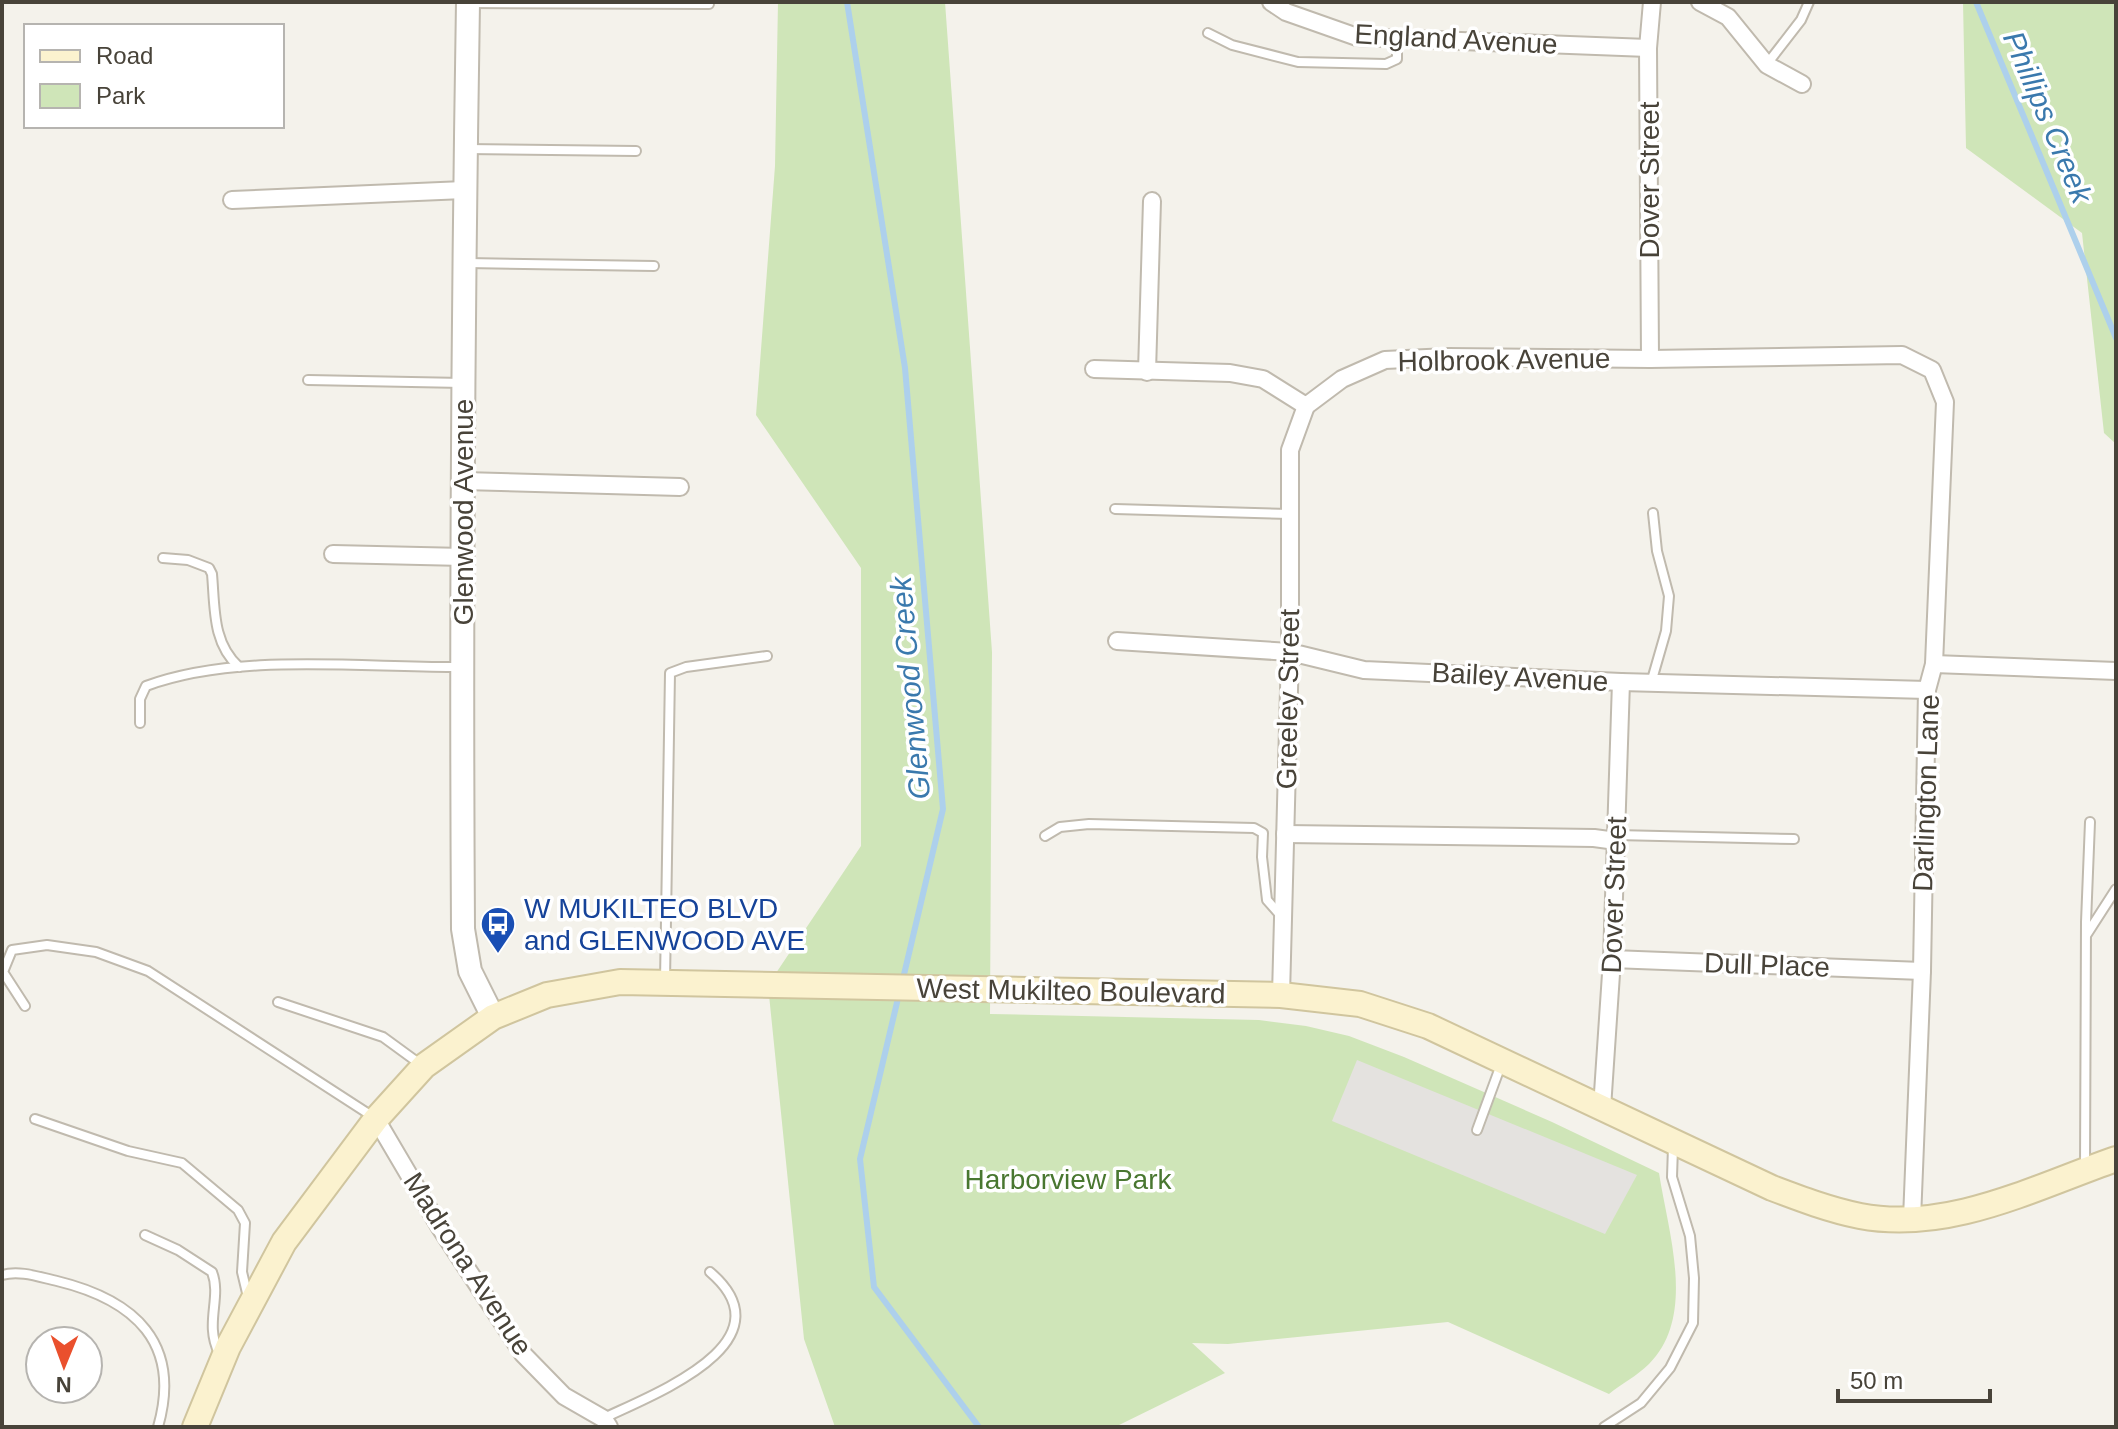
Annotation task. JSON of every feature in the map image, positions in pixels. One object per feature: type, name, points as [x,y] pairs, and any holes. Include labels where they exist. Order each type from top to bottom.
[{"type":"main road","name":"West Mukilteo Boulevard","points":[[195,1427],[222,1361],[284,1242],[376,1119],[424,1066],[493,1017],[547,995],[620,982],[1281,995],[1360,1004],[1393,1013],[1502,1061],[1772,1188],[1862,1216],[1912,1219],[1955,1214],[2116,1159]]},
{"type":"street","name":"Glenwood Avenue","points":[[468,2],[461,667],[463,929],[470,971],[493,1017]]},
{"type":"street","name":"England Avenue","points":[[1271,2],[1286,12],[1357,37],[1648,48]]},
{"type":"street","name":"Dover Street","points":[[1650,359],[1648,48],[1652,2]]},
{"type":"street","points":[[1700,2],[1728,17],[1767,65],[1802,84]]},
{"type":"street","points":[[232,200],[464,190]]},
{"type":"street","points":[[1147,372],[1152,201]]},
{"type":"street","name":"Holbrook Avenue","points":[[1306,406],[1342,379],[1385,360],[1902,355],[1932,370]]},
{"type":"street","points":[[1094,369],[1230,373],[1263,379],[1306,406]]},
{"type":"street","name":"Darlington Lane","points":[[1912,1219],[1922,971],[1927,690],[1934,664],[1945,402],[1932,370]]},
{"type":"street","name":"Greeley Street","points":[[1281,995],[1290,652],[1290,450],[1306,406]]},
{"type":"street","points":[[463,481],[680,487]]},
{"type":"street","points":[[333,554],[464,557]]},
{"type":"street","name":"Bailey Avenue","points":[[1117,641],[1290,652],[1364,670],[1621,682],[1927,690]]},
{"type":"street","points":[[1934,664],[2116,671]]},
{"type":"street","name":"Dover Street","points":[[1602,1108],[1612,959],[1621,682]]},
{"type":"street","points":[[1285,834],[1616,838]]},
{"type":"street","name":"Dull Place","points":[[1612,959],[1922,971]]},
{"type":"street","name":"Madrona Avenue","points":[[376,1119],[439,1226],[523,1354],[564,1396],[606,1423]]},
{"type":"lane","points":[[468,2],[709,4]]},
{"type":"lane","points":[[1767,65],[1801,20],[1809,2]]},
{"type":"lane","points":[[1208,33],[1232,45],[1298,62],[1386,64],[1397,59],[1397,39]]},
{"type":"lane","points":[[465,149],[636,151]]},
{"type":"lane","points":[[464,263],[654,266]]},
{"type":"lane","points":[[308,380],[464,383]]},
{"type":"lane","points":[[1115,509],[1290,514]]},
{"type":"lane","points":[[1651,683],[1666,631],[1669,596],[1657,551],[1653,513]]},
{"type":"lane","points":[[163,558],[188,560],[209,568],[220,641],[239,667]]},
{"type":"lane","points":[[665,982],[670,673],[686,667],[767,656]]},
{"type":"lane","points":[[140,723],[140,699],[146,686],[171,676],[266,664],[461,667]]},
{"type":"lane","points":[[2085,1169],[2090,822]]},
{"type":"lane","points":[[1045,836],[1060,827],[1089,824],[1254,828],[1263,833],[1262,857],[1267,900],[1283,918]]},
{"type":"lane","points":[[1616,838],[1794,839]]},
{"type":"lane","points":[[2086,935],[2116,889]]},
{"type":"lane","points":[[25,1006],[3,972],[12,950],[47,945],[96,952],[148,971],[376,1119]]},
{"type":"lane","points":[[278,1002],[383,1037],[424,1066]]},
{"type":"lane","points":[[1477,1130],[1502,1061]]},
{"type":"lane","points":[[35,1119],[128,1151],[182,1163],[238,1210],[245,1223],[242,1272],[250,1306]]},
{"type":"lane","points":[[1604,1427],[1641,1403],[1670,1368],[1693,1323],[1694,1278],[1690,1236],[1672,1177],[1673,1143]]},
{"type":"lane","points":[[145,1235],[178,1250],[212,1272],[215,1287],[211,1327],[222,1361]]},
{"type":"lane","points":[[606,1423],[690,1375],[720,1351],[729,1336],[734,1306],[724,1284],[710,1272]]},
{"type":"lane","points":[[2,1275],[32,1275],[92,1293],[127,1312],[149,1332],[161,1354],[166,1380],[158,1427]]},
{"type":"green space","name":"Harborview Park","points":[[778,2],[945,2],[992,652],[990,1014],[1259,1020],[1349,1036],[1552,1122],[1659,1173],[1675,1273],[1676,1298],[1672,1322],[1664,1344],[1649,1364],[1609,1394],[1448,1322],[1228,1344],[1192,1343],[1225,1373],[1115,1427],[835,1427],[804,1339],[768,985],[861,846],[861,568],[756,415],[775,166]]},
{"type":"green space","points":[[1963,2],[2116,2],[2116,444],[2104,433],[2082,233],[1966,148]]},
{"type":"shaded area","points":[[1357,1060],[1637,1175],[1605,1234],[1332,1121]]},
{"type":"waterway","name":"Glenwood Creek","points":[[847,2],[905,368],[943,809],[902,983]]},
{"type":"waterway","name":"Phillips Creek","points":[[1976,2],[2116,338]]},
{"type":"waterway","name":"Glenwood Creek","points":[[899,994],[860,1159],[874,1287],[979,1427]]},
{"type":"place","name":"W MUKILTEO BLVD and GLENWOOD AVE","points":[[498,955]]}]
